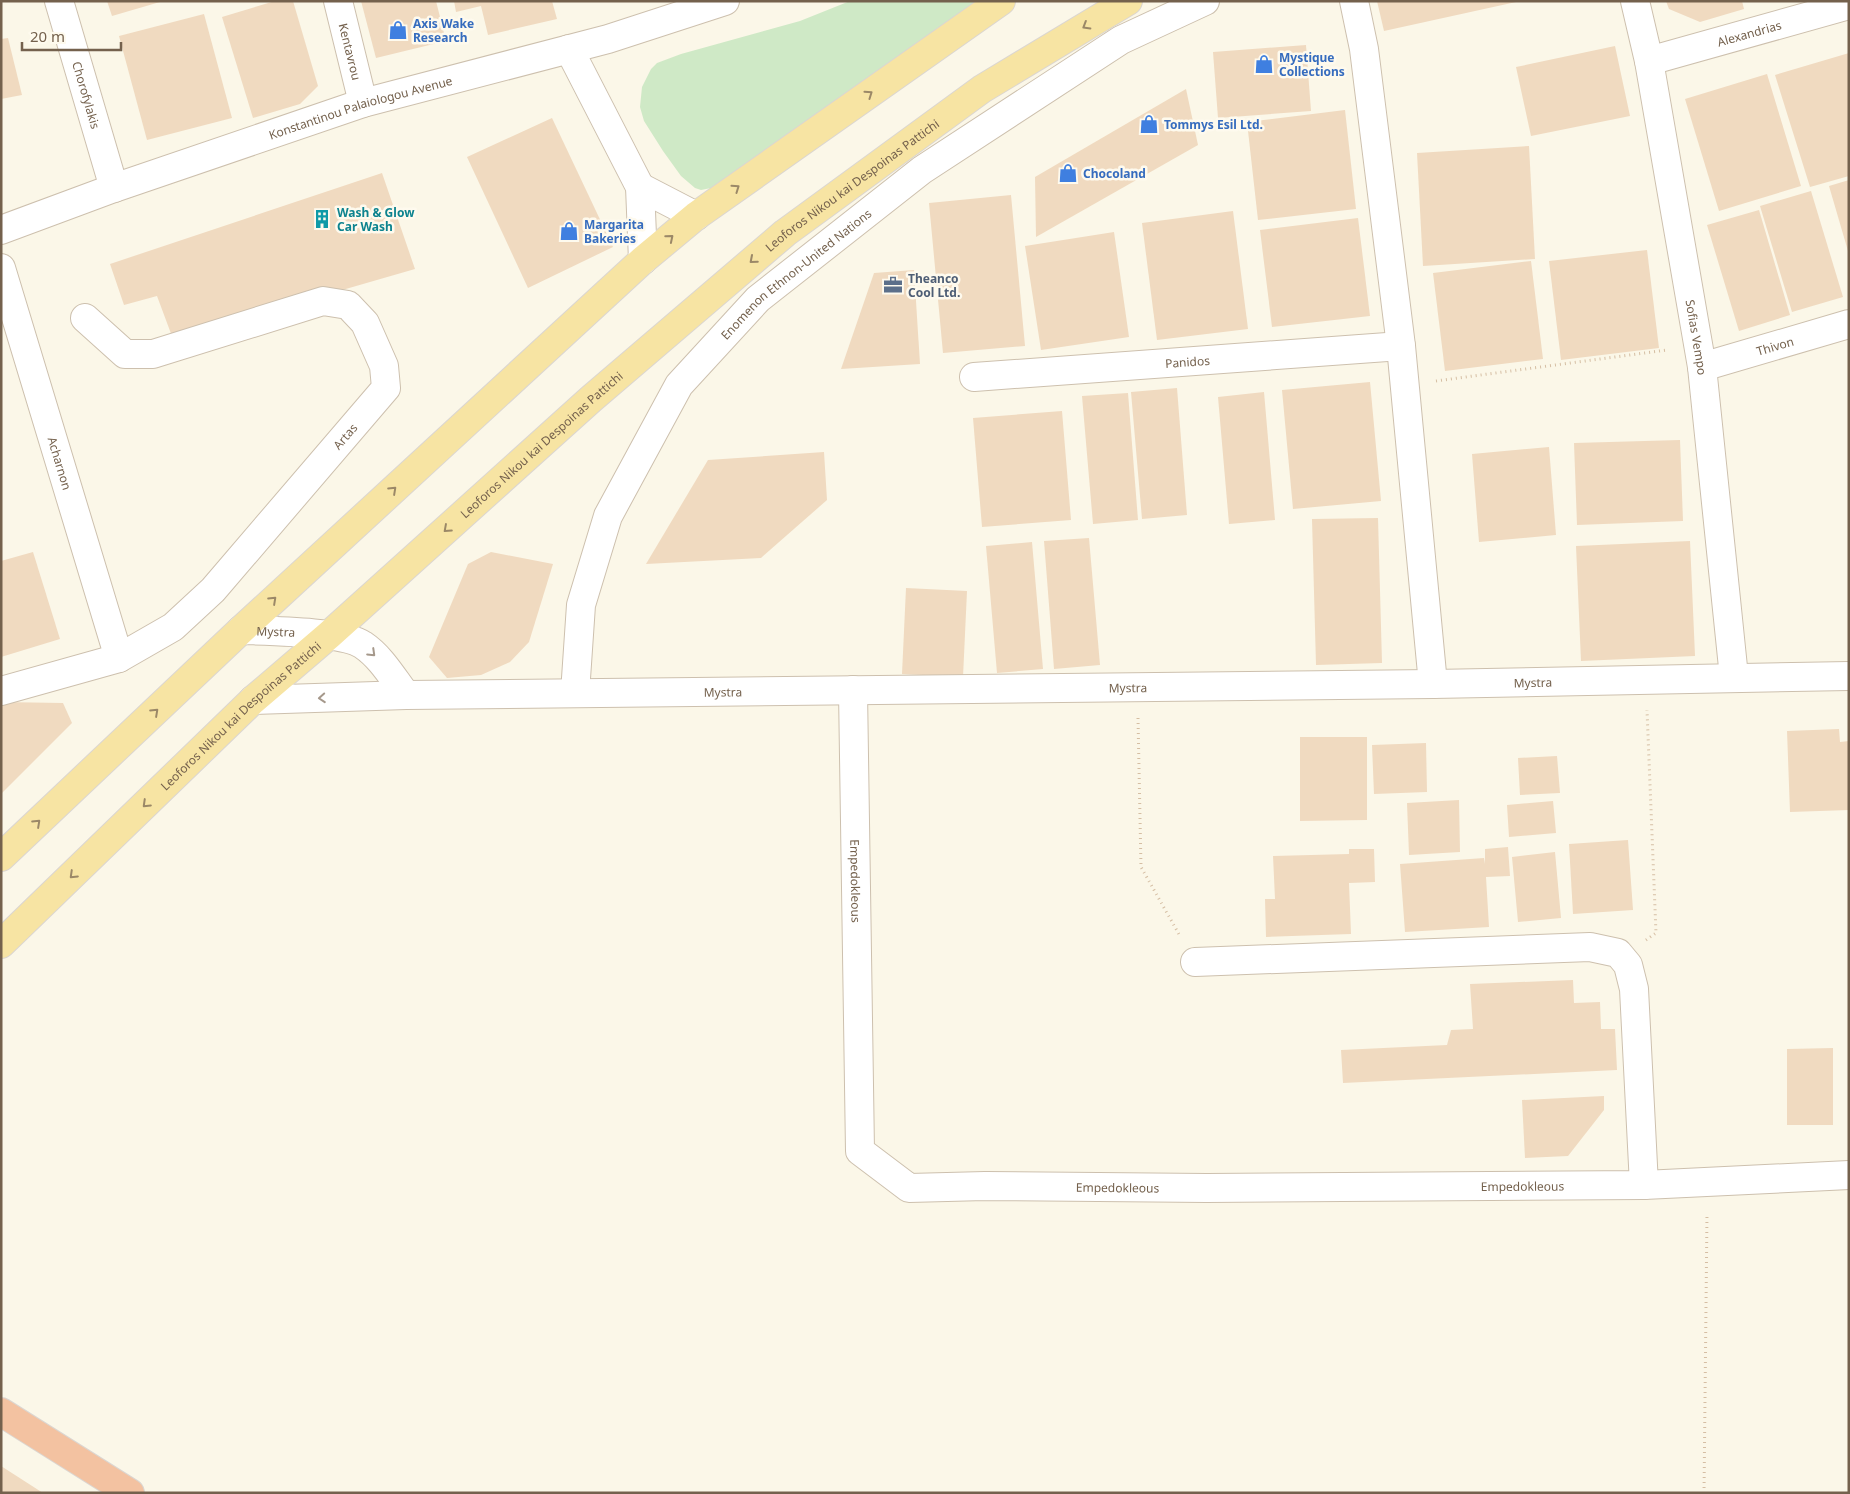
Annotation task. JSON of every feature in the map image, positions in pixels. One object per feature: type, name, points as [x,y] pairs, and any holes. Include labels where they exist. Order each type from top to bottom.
[{"type":"highway","points":[[1,1412],[130,1493]]},
{"type":"main road","points":[[1,857],[241,630],[643,260],[696,216],[1001,1]]},
{"type":"main road","name":"Leoforos Nikou kai Despoinas Pattichi","points":[[1,944],[253,700],[329,635],[591,399],[785,233],[982,89],[1128,1]]},
{"type":"street","name":"Chorofylakis","points":[[59,1],[114,188]]},
{"type":"street","name":"Kentavrou","points":[[338,1],[363,103]]},
{"type":"street","name":"Konstantinou Palaiologou Avenue","points":[[1,230],[114,188],[363,103],[608,39],[725,1]]},
{"type":"street","name":"Enomenon Ethnon-United Nations","points":[[575,693],[581,605],[608,516],[679,385],[758,299],[922,170],[1121,40],[1204,1]]},
{"type":"street","points":[[1354,1],[1364,48],[1401,346],[1433,684]]},
{"type":"street","name":"Sofias Vempo","points":[[1635,1],[1649,60],[1700,357],[1734,677]]},
{"type":"street","name":"Alexandrias","points":[[1649,60],[1849,5]]},
{"type":"street","points":[[569,49],[640,187],[643,260]]},
{"type":"street","points":[[640,187],[696,216]]},
{"type":"street","name":"Acharnon","points":[[1,268],[118,658]]},
{"type":"street","name":"Artas","points":[[1,691],[118,658],[173,627],[213,590],[386,388],[384,366],[365,322],[348,305],[323,301],[153,354],[125,354],[85,318]]},
{"type":"street","name":"Thivon","points":[[1700,357],[1849,324]]},
{"type":"street","name":"Panidos","points":[[974,377],[1401,346]]},
{"type":"street","name":"Mystra","points":[[241,630],[329,635],[353,639],[376,656],[406,694]]},
{"type":"street","name":"Mystra","points":[[253,700],[406,694],[1433,684],[1849,676]]},
{"type":"street","name":"Empedokleous","points":[[853,690],[860,1152],[908,1188],[986,1186],[1207,1188],[1644,1185],[1849,1175]]},
{"type":"street","points":[[1195,962],[1590,947],[1618,953],[1628,965],[1634,989],[1644,1185]]},
{"type":"path","points":[[1405,385],[1700,357]]},
{"type":"path","points":[[1621,957],[1656,933],[1646,679]]},
{"type":"path","points":[[1138,687],[1141,867],[1195,962]]},
{"type":"path","points":[[1704,1493],[1707,1182]]},
{"type":"green space","points":[[850,1],[995,1],[711,188],[701,190],[695,188],[681,176],[644,121],[640,107],[642,87],[651,69],[657,63],[681,54],[800,21]]},
{"type":"building","points":[[107,1],[160,1],[160,2],[112,16]]},
{"type":"building","points":[[275,1],[293,1],[318,86],[300,104],[253,118],[222,17]]},
{"type":"building","points":[[361,1],[436,1],[446,41],[376,58]]},
{"type":"building","points":[[454,1],[552,1],[557,19],[488,35],[481,6],[456,12]]},
{"type":"building","points":[[1377,1],[1516,1],[1516,2],[1384,31]]},
{"type":"building","points":[[1666,1],[1742,1],[1744,9],[1700,22],[1669,9]]},
{"type":"building","points":[[204,14],[232,118],[147,140],[119,36]]},
{"type":"building","points":[[8,38],[22,95],[1,99],[1,39]]},
{"type":"building","points":[[1306,45],[1311,111],[1218,118],[1213,52]]},
{"type":"building","points":[[1615,46],[1630,116],[1531,136],[1516,67]]},
{"type":"building","points":[[1849,53],[1849,176],[1810,187],[1775,75]]},
{"type":"building","points":[[1767,74],[1801,186],[1719,211],[1685,99]]},
{"type":"building","points":[[1186,89],[1198,145],[1036,237],[1035,177]]},
{"type":"building","points":[[1345,110],[1356,209],[1258,220],[1247,122]]},
{"type":"building","points":[[552,118],[613,247],[528,288],[467,157]]},
{"type":"building","points":[[1529,146],[1535,259],[1423,266],[1417,153]]},
{"type":"building","name":"Wash & Glow Car Wash","points":[[382,173],[415,269],[173,339],[157,296],[124,305],[110,264]]},
{"type":"building","points":[[1849,180],[1849,251],[1848,251],[1829,186]]},
{"type":"building","points":[[1811,191],[1843,297],[1792,312],[1760,206]]},
{"type":"building","points":[[1011,195],[1025,346],[943,353],[929,203]]},
{"type":"building","points":[[1759,210],[1790,315],[1739,331],[1707,225]]},
{"type":"building","points":[[1233,211],[1248,329],[1157,340],[1142,223]]},
{"type":"building","points":[[1358,218],[1370,316],[1272,327],[1260,230]]},
{"type":"building","points":[[1114,232],[1129,337],[1041,350],[1025,246]]},
{"type":"building","points":[[1647,250],[1659,348],[1561,360],[1549,261]]},
{"type":"building","points":[[1531,261],[1543,359],[1445,371],[1433,273]]},
{"type":"building","points":[[914,270],[920,364],[841,369],[874,273]]},
{"type":"building","points":[[1370,382],[1381,501],[1293,509],[1282,390]]},
{"type":"building","points":[[1177,388],[1187,515],[1142,519],[1131,392]]},
{"type":"building","points":[[1264,392],[1275,520],[1229,524],[1218,397]]},
{"type":"building","points":[[1128,393],[1138,520],[1093,524],[1082,396]]},
{"type":"building","points":[[1062,411],[1071,520],[982,527],[973,418]]},
{"type":"building","points":[[1680,440],[1683,521],[1577,525],[1574,443]]},
{"type":"building","points":[[1549,447],[1556,535],[1479,542],[1472,454]]},
{"type":"building","points":[[824,452],[827,500],[761,558],[646,564],[708,460]]},
{"type":"building","points":[[1378,518],[1382,663],[1316,665],[1312,519]]},
{"type":"building","points":[[1089,538],[1100,665],[1054,669],[1044,541]]},
{"type":"building","points":[[1690,541],[1695,656],[1581,661],[1576,546]]},
{"type":"building","points":[[1032,542],[1043,669],[997,673],[986,546]]},
{"type":"building","points":[[33,552],[60,639],[1,657],[1,561]]},
{"type":"building","points":[[491,552],[553,564],[529,642],[510,662],[481,675],[447,678],[429,657],[468,564]]},
{"type":"building","points":[[906,588],[967,591],[963,677],[902,674]]},
{"type":"building","points":[[1,702],[63,703],[72,723],[1,794]]},
{"type":"building","points":[[1839,729],[1840,742],[1849,741],[1849,810],[1790,812],[1787,731]]},
{"type":"building","points":[[1300,737],[1367,737],[1367,820],[1300,821]]},
{"type":"building","points":[[1426,743],[1427,792],[1374,794],[1372,745]]},
{"type":"building","points":[[1557,756],[1560,793],[1520,795],[1518,758]]},
{"type":"building","points":[[1459,800],[1460,852],[1409,855],[1407,803]]},
{"type":"building","points":[[1553,801],[1556,833],[1509,837],[1507,805]]},
{"type":"building","points":[[1628,840],[1633,910],[1573,914],[1569,844]]},
{"type":"building","points":[[1508,847],[1510,876],[1486,877],[1489,927],[1405,932],[1400,864],[1484,858],[1485,864],[1485,849]]},
{"type":"building","points":[[1349,849],[1374,849],[1375,882],[1349,883],[1351,934],[1266,937],[1265,899],[1275,899],[1273,856],[1349,854]]},
{"type":"building","points":[[1555,852],[1561,918],[1518,922],[1512,857]]},
{"type":"building","points":[[1573,980],[1574,1003],[1600,1002],[1601,1029],[1615,1029],[1617,1070],[1343,1083],[1341,1050],[1447,1045],[1451,1030],[1473,1029],[1470,984]]},
{"type":"building","points":[[1833,1048],[1833,1125],[1787,1125],[1787,1049]]},
{"type":"building","points":[[1604,1096],[1604,1110],[1568,1156],[1525,1158],[1522,1100]]},
{"type":"building","points":[[1,1466],[43,1493],[1,1493]]},
{"type":"place","name":"Axis Wake Research","points":[[398,30]]},
{"type":"place","name":"Mystique Collections","points":[[1264,64]]},
{"type":"place","name":"Tommys Esil Ltd.","points":[[1149,124]]},
{"type":"place","name":"Chocoland","points":[[1068,173]]},
{"type":"place","name":"Wash & Glow Car Wash","points":[[322,219]]},
{"type":"place","name":"Margarita Bakeries","points":[[569,231]]},
{"type":"place","name":"Theanco Cool Ltd.","points":[[893,285]]}]
